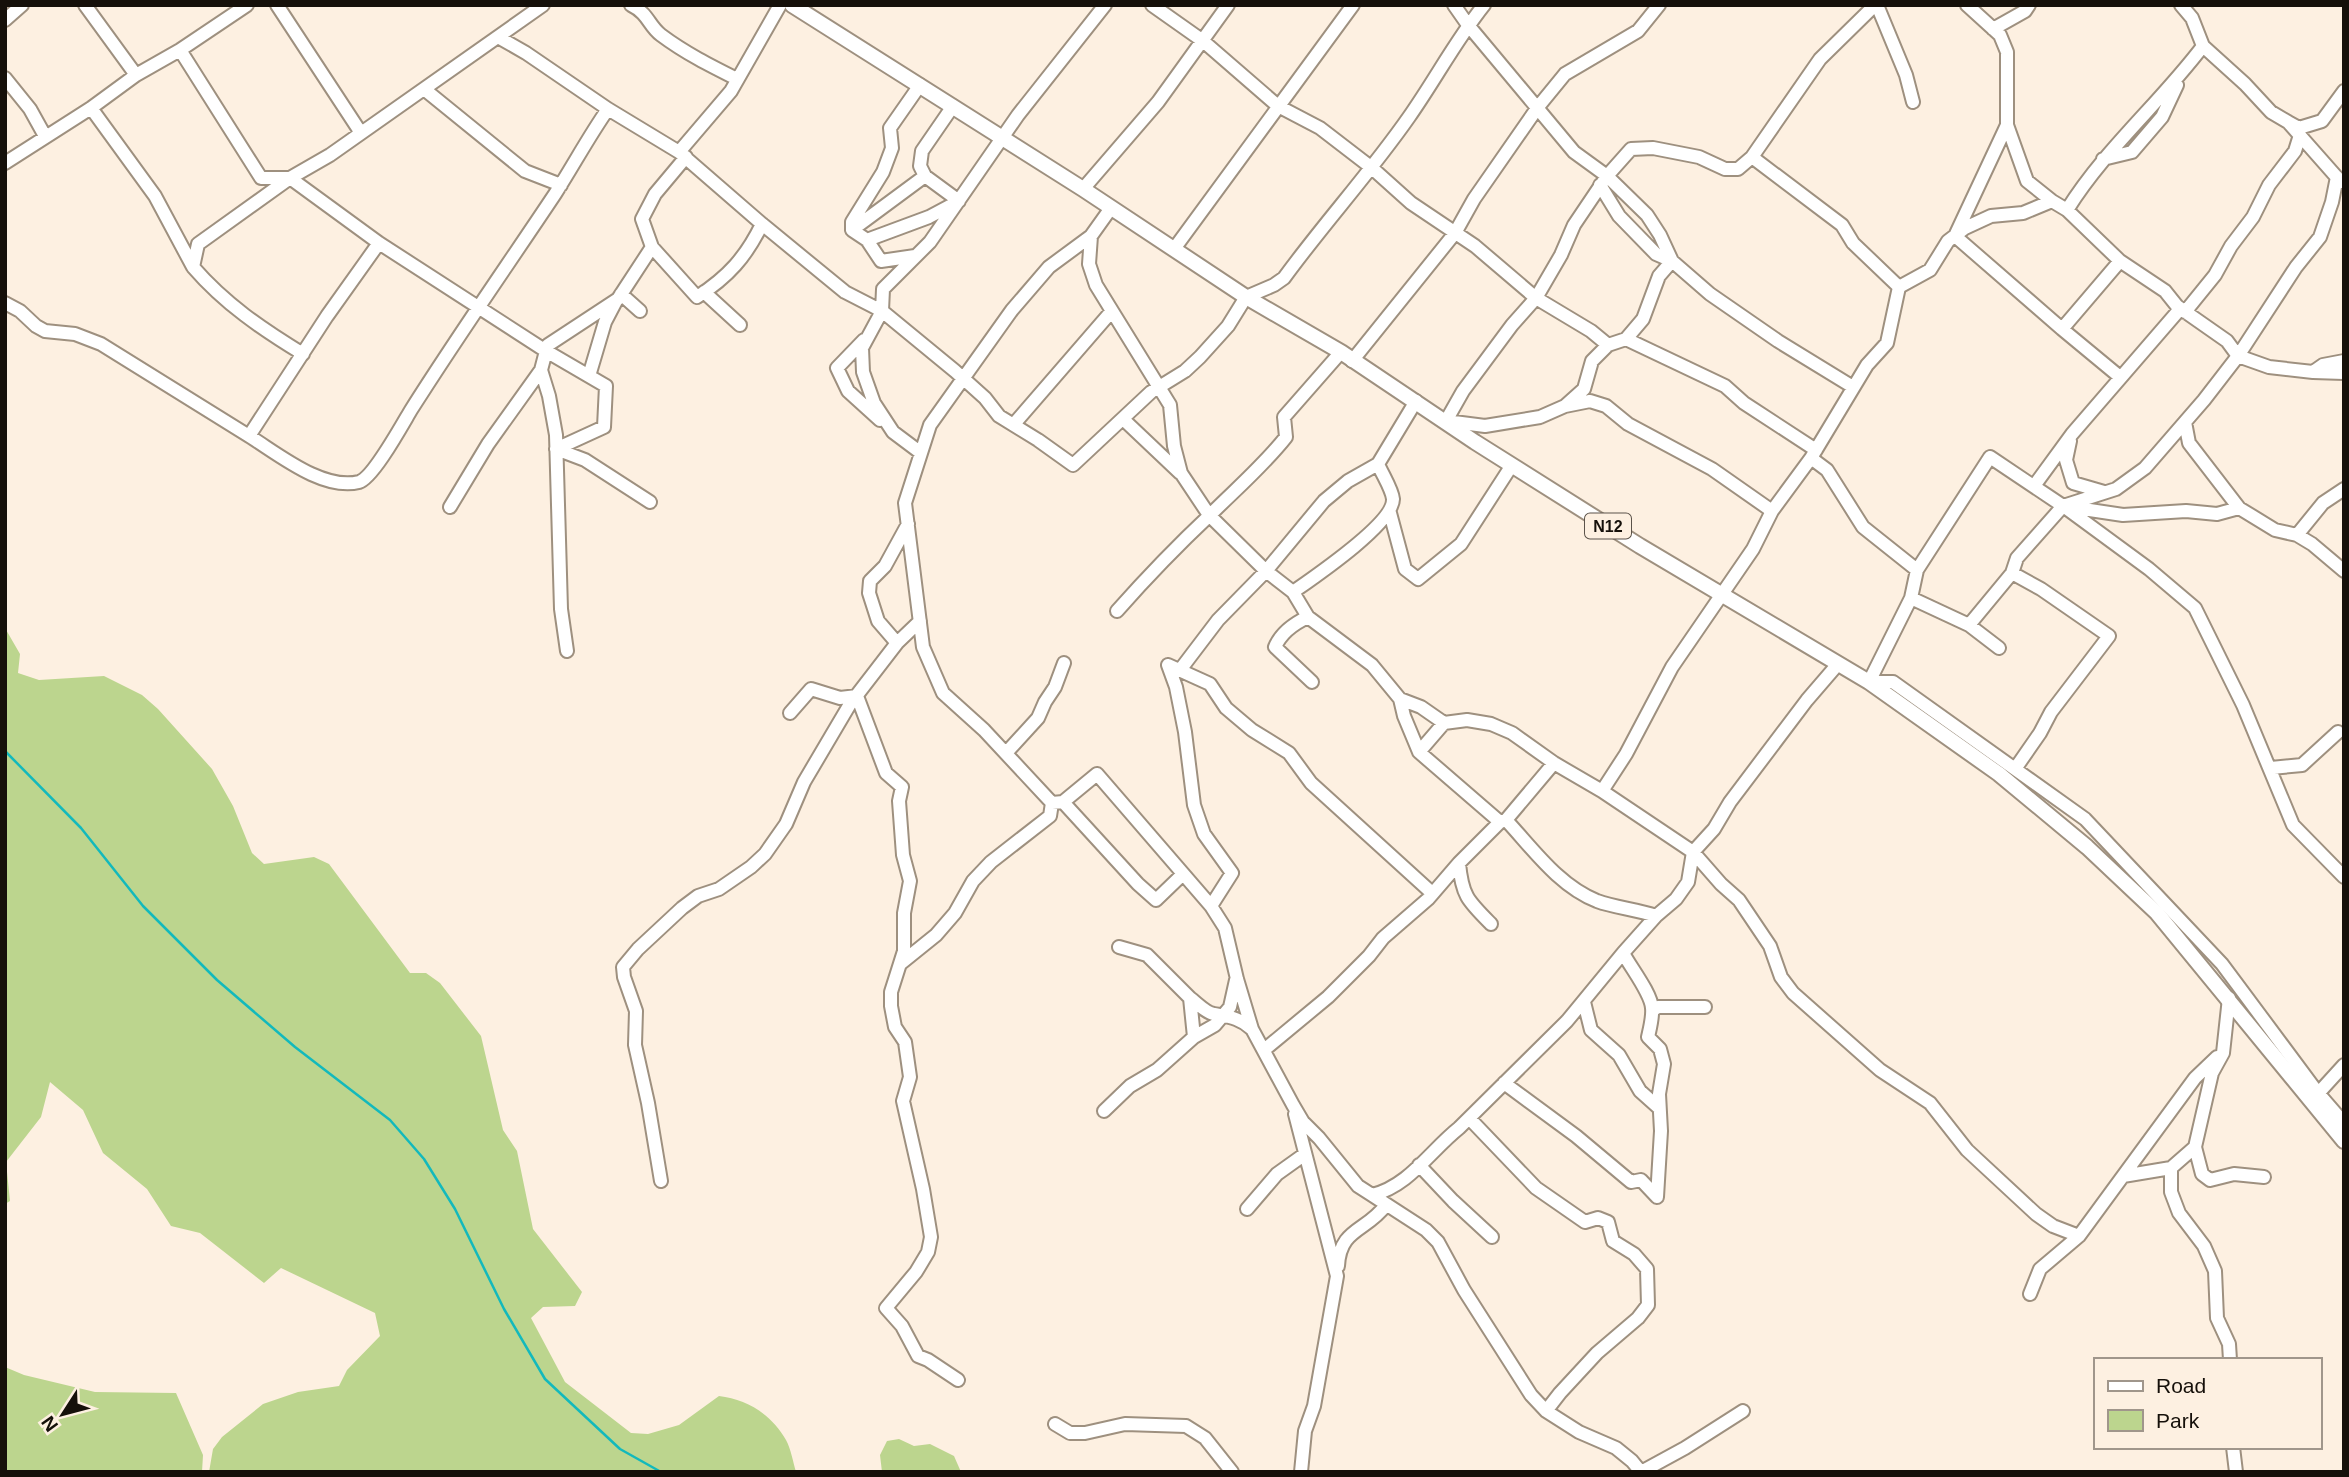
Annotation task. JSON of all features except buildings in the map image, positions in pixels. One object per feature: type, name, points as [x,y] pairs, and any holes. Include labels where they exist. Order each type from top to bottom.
[{"type":"main road","name":"N12","points":[[792,5],[1083,189],[1246,297],[1416,401],[1512,465],[1720,594],[1869,682],[1999,774],[2087,847],[2157,913],[2315,1097],[2344,1141]]},
{"type":"street","points":[[5,20],[22,5]]},
{"type":"street","points":[[85,5],[136,75]]},
{"type":"street","points":[[5,163],[247,5]]},
{"type":"street","points":[[277,5],[361,133]]},
{"type":"street","points":[[193,267],[198,244],[543,5]]},
{"type":"street","points":[[631,5],[642,8],[657,33],[692,56],[737,79]]},
{"type":"street","points":[[762,224],[750,249],[721,281],[697,297],[652,247],[642,219],[655,194],[731,91],[780,5]]},
{"type":"street","points":[[894,432],[874,403],[863,372],[862,348],[882,311],[883,289],[930,242],[1018,116],[1105,5]]},
{"type":"street","points":[[1152,5],[1203,41],[1279,106],[1320,128],[1372,168],[1411,203],[1475,246],[1536,298],[1591,331],[1608,345]]},
{"type":"street","points":[[1083,189],[1158,102],[1228,5]]},
{"type":"street","points":[[1174,249],[1353,5]]},
{"type":"street","points":[[1454,5],[1574,152],[1604,181],[1647,215],[1672,261]]},
{"type":"street","points":[[498,37],[683,154],[845,292],[882,311],[985,398],[999,416],[1073,465],[1159,386],[1185,371],[1200,357],[1228,326],[1246,297],[1284,278],[1410,116],[1483,5]]},
{"type":"street","points":[[1118,611],[1152,572],[1286,437],[1284,417],[1347,357],[1455,233],[1474,199],[1538,107],[1565,74],[1638,31],[1659,5]]},
{"type":"street","points":[[1772,511],[1712,469],[1628,424],[1606,406],[1590,401],[1565,406],[1540,417],[1485,426],[1446,421],[1511,325],[1536,298],[1561,255],[1573,225],[1631,149],[1653,148],[1699,157],[1725,169],[1738,169],[1752,157],[1820,59],[1833,49],[1861,11],[1876,5],[1906,75],[1913,102]]},
{"type":"street","points":[[1966,5],[2000,35],[2007,52],[2007,125],[2027,181],[2067,210],[2120,261],[2165,291],[2182,310],[2227,341],[2238,356],[2269,367],[2344,373]]},
{"type":"street","points":[[1993,29],[2025,11],[2029,5]]},
{"type":"street","points":[[2182,5],[2192,18],[2203,46],[2271,112],[2299,128],[2322,121],[2344,91]]},
{"type":"street","points":[[2067,210],[2103,159],[2181,75],[2203,46]]},
{"type":"street","points":[[180,50],[261,178],[290,178],[379,243],[606,386],[604,426],[556,449]]},
{"type":"street","points":[[5,78],[30,109],[45,136]]},
{"type":"street","points":[[852,230],[852,222],[888,160],[892,148],[890,128],[920,85]]},
{"type":"street","points":[[424,89],[526,171],[561,185]]},
{"type":"street","points":[[953,106],[922,151],[920,166],[925,176],[959,201]]},
{"type":"street","points":[[91,107],[155,196],[193,267],[220,296],[253,323],[303,354]]},
{"type":"street","points":[[5,303],[45,331],[75,334],[101,344],[310,474],[327,480],[352,483],[363,481],[377,465],[608,109]]},
{"type":"street","points":[[1969,625],[2012,573],[2017,558],[2063,506],[2116,489],[2145,468],[2238,356],[2295,267],[2320,237],[2340,181],[2288,122]]},
{"type":"street","points":[[1955,236],[2007,125]]},
{"type":"street","points":[[2034,486],[2072,434],[2120,377],[2215,275],[2231,246],[2253,217],[2269,185],[2295,151],[2300,135]]},
{"type":"street","points":[[1752,157],[1842,225],[1853,243],[1899,287]]},
{"type":"street","points":[[852,230],[925,176]]},
{"type":"street","points":[[1604,181],[1619,216],[1656,254],[1672,261],[1710,294],[1766,333],[1853,387]]},
{"type":"street","points":[[867,240],[929,218],[959,201]]},
{"type":"street","points":[[1602,791],[1626,754],[1672,667],[1752,549],[1772,511],[1813,454],[1867,365],[1887,343],[1899,287],[1930,270],[1948,241],[1965,228],[1991,216],[2023,213],[2052,201]]},
{"type":"street","points":[[1111,208],[1091,236],[1049,267],[1012,310],[930,425],[905,503],[923,647],[943,693],[1156,900],[1183,874]]},
{"type":"street","points":[[852,230],[867,240],[881,261],[916,256]]},
{"type":"street","points":[[1091,236],[1089,264],[1096,285],[1170,405],[1174,446],[1181,473]]},
{"type":"street","points":[[1955,236],[2120,377]]},
{"type":"street","points":[[249,436],[379,243]]},
{"type":"street","points":[[589,376],[605,322],[652,247]]},
{"type":"street","points":[[1565,406],[1584,389],[1592,361],[1608,345],[1626,339],[1643,319],[1660,276],[1672,261]]},
{"type":"street","points":[[2062,329],[2120,261]]},
{"type":"street","points":[[704,292],[740,325]]},
{"type":"street","points":[[619,297],[640,311]]},
{"type":"street","points":[[450,507],[488,443],[541,370],[548,345],[619,297]]},
{"type":"street","points":[[1014,424],[1111,312]]},
{"type":"street","points":[[869,335],[837,368],[848,391],[921,453]]},
{"type":"street","points":[[1626,339],[1725,386],[1813,454],[1827,470],[1863,527],[1917,570]]},
{"type":"street","points":[[2313,372],[2323,365],[2344,361]]},
{"type":"street","points":[[541,370],[549,396],[556,449],[561,609],[567,651]]},
{"type":"street","points":[[1180,670],[1218,620],[1266,571],[1324,501],[1348,481],[1378,464],[1416,401]]},
{"type":"street","points":[[1123,419],[1181,473],[1209,515],[1266,571],[1293,592],[1308,617],[1371,665],[1400,699],[1419,752],[1503,821],[1565,883],[1599,902],[1656,916]]},
{"type":"street","points":[[2185,422],[2189,443],[2239,508],[2275,530],[2297,535],[2344,571]]},
{"type":"street","points":[[2072,434],[2066,460],[2073,483],[2105,492]]},
{"type":"street","points":[[2169,440],[2189,443]]},
{"type":"street","points":[[556,449],[585,460],[650,502]]},
{"type":"street","points":[[2344,877],[2293,825],[2271,768],[2195,608],[2149,569],[1990,457],[1917,570],[1911,598],[1869,682],[1893,682],[2085,819],[2222,964],[2315,1097],[2344,1123]]},
{"type":"street","points":[[1378,464],[1393,499],[1390,513],[1405,569],[1418,579],[1461,544],[1512,465]]},
{"type":"street","points":[[2297,535],[2323,503],[2344,489]]},
{"type":"street","points":[[2063,506],[2123,515],[2186,510],[2217,514],[2239,508]]},
{"type":"street","points":[[1293,592],[1354,547],[1390,513]]},
{"type":"street","points":[[897,643],[878,621],[869,593],[870,581],[885,566],[908,524]]},
{"type":"street","points":[[2012,573],[2041,589],[2109,636],[2051,712],[2015,769]]},
{"type":"street","points":[[1911,598],[1969,625],[1999,648]]},
{"type":"street","points":[[1308,617],[1296,623],[1278,640],[1275,647],[1312,682]]},
{"type":"street","points":[[661,1181],[635,1045],[636,1011],[623,967],[638,949],[690,902],[698,896],[719,889],[765,854],[786,824],[804,782],[857,696],[897,643],[920,621]]},
{"type":"street","points":[[1006,753],[1038,718],[1055,687],[1064,663]]},
{"type":"street","points":[[1371,1195],[1396,1187],[1469,1118],[1584,1002],[1656,916],[1676,899],[1688,882],[1693,852],[1714,829],[1730,802],[1838,664]]},
{"type":"street","points":[[1211,906],[1232,873],[1204,834],[1194,805],[1185,733],[1176,687],[1168,665],[1210,684],[1226,708],[1252,730],[1289,753],[1311,783],[1432,893]]},
{"type":"street","points":[[790,713],[811,689],[840,698],[857,696]]},
{"type":"street","points":[[857,696],[886,773],[902,787],[899,801],[903,855],[910,881],[904,913],[906,940],[891,992],[892,1018],[905,1042],[910,1077],[903,1101],[921,1178],[931,1237],[928,1252],[916,1272],[886,1308],[901,1326],[918,1356],[958,1380]]},
{"type":"street","points":[[1400,699],[1421,707],[1444,723]]},
{"type":"street","points":[[1419,752],[1444,723],[1467,720],[1491,724],[1512,733],[1693,852],[1714,878],[1739,900],[1770,946],[1781,977],[1793,993],[1880,1070],[1930,1104],[1967,1150],[2036,1214],[2053,1226],[2079,1236]]},
{"type":"street","points":[[2271,768],[2302,765],[2338,732]]},
{"type":"street","points":[[1264,1050],[1328,997],[1383,938],[1503,821],[1554,763]]},
{"type":"street","points":[[899,965],[936,935],[955,913],[973,881],[991,862],[1050,816],[1057,803],[1097,774],[1211,906],[1224,928],[1252,1029],[1303,1122],[1358,1186],[1426,1230],[1438,1241],[1464,1290],[1531,1395],[1546,1411],[1579,1432],[1616,1448],[1641,1472],[1743,1411]]},
{"type":"street","points":[[1459,863],[1465,897],[1490,924]]},
{"type":"street","points":[[1119,947],[1147,955],[1190,998],[1212,1014],[1242,1020],[1252,1029]]},
{"type":"street","points":[[1504,1083],[1576,1136],[1631,1182],[1641,1180],[1657,1197],[1661,1131],[1659,1094],[1664,1064],[1660,1049],[1648,1037],[1653,1010],[1650,996],[1634,975],[1623,953]]},
{"type":"street","points":[[1104,1111],[1130,1086],[1157,1070],[1194,1037],[1215,1025],[1230,1007],[1237,979]]},
{"type":"street","points":[[1190,998],[1194,1037]]},
{"type":"street","points":[[2229,999],[2223,1053],[2212,1073],[2195,1147],[2202,1174],[2210,1180],[2234,1174],[2264,1177]]},
{"type":"street","points":[[1584,1002],[1591,1030],[1619,1055],[1640,1091],[1659,1108]]},
{"type":"street","points":[[1653,1010],[1658,1007],[1705,1007]]},
{"type":"street","points":[[2030,1294],[2040,1269],[2079,1236],[2194,1078],[2223,1053]]},
{"type":"street","points":[[2315,1097],[2344,1065]]},
{"type":"street","points":[[1293,1105],[1337,1276]]},
{"type":"street","points":[[1469,1118],[1535,1188],[1585,1222],[1598,1218],[1608,1222],[1613,1241],[1634,1254],[1647,1269],[1648,1305],[1597,1353],[1546,1411]]},
{"type":"street","points":[[2123,1176],[2171,1168],[2195,1147]]},
{"type":"street","points":[[1247,1209],[1277,1174],[1305,1154]]},
{"type":"street","points":[[1419,1165],[1492,1237]]},
{"type":"street","points":[[2171,1168],[2171,1192],[2179,1213],[2204,1246],[2215,1271],[2217,1318],[2229,1343],[2230,1358]]},
{"type":"street","points":[[1301,1472],[1306,1431],[1314,1406],[1337,1276],[1338,1251],[1344,1239],[1377,1216],[1386,1205]]},
{"type":"street","points":[[1055,1424],[1070,1433],[1085,1433],[1125,1424],[1186,1426],[1205,1438],[1232,1472]]},
{"type":"street","points":[[2234,1449],[2236,1472]]},
{"type":"green space","points":[[5,628],[20,654],[18,673],[39,680],[104,676],[142,695],[212,769],[233,806],[252,853],[264,864],[314,857],[329,864],[410,973],[426,973],[440,983],[481,1036],[503,1130],[517,1151],[533,1229],[582,1292],[575,1306],[543,1307],[531,1318],[565,1382],[631,1433],[648,1434],[679,1425],[719,1396],[739,1401],[758,1410],[774,1423],[786,1440],[796,1472],[209,1472],[213,1449],[222,1437],[263,1404],[298,1392],[339,1386],[347,1370],[380,1336],[375,1313],[281,1268],[264,1283],[200,1233],[171,1226],[147,1189],[103,1153],[83,1110],[50,1082],[41,1117],[6,1162],[10,1201],[5,1204]]},
{"type":"green space","points":[[5,1367],[24,1375],[95,1392],[176,1393],[203,1455],[202,1472],[5,1472]]},
{"type":"green space","points":[[899,1439],[914,1446],[930,1444],[954,1456],[961,1472],[882,1472],[880,1455],[887,1441]]},
{"type":"waterway","points":[[5,751],[81,828],[143,906],[217,980],[295,1047],[390,1120],[424,1159],[455,1209],[504,1309],[545,1379],[620,1449],[661,1472]]}]
